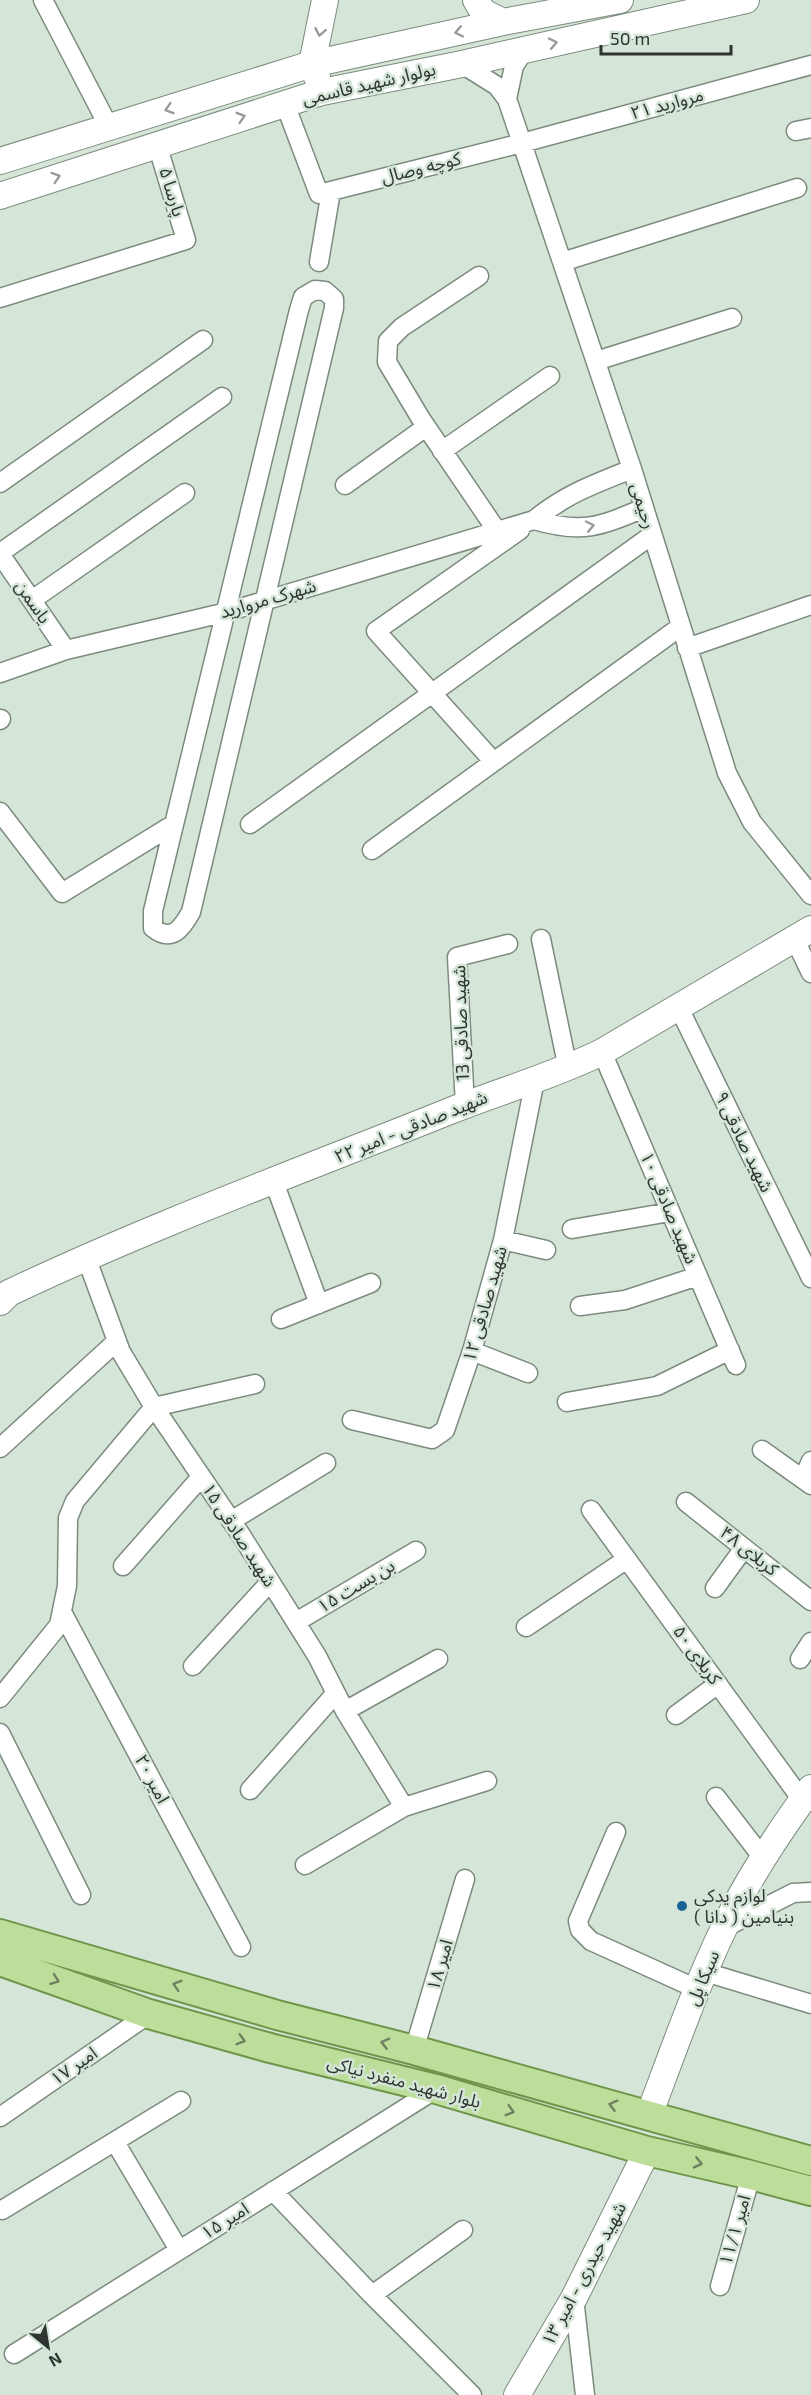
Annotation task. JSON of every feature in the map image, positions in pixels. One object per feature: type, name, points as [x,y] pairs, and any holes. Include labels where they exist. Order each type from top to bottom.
[{"type":"main road","points":[[322,92],[312,64],[325,0]]},
{"type":"main road","points":[[476,0],[483,12],[503,22]]},
{"type":"main road","name":"بولوار شهید قاسمی","points":[[0,161],[312,64],[503,22],[620,0]]},
{"type":"main road","name":"بولوار شهید قاسمی","points":[[0,196],[322,92],[462,64],[746,0]]},
{"type":"main road","name":"شهید صادقی - امیر ۲۲","points":[[0,1302],[9,1293],[86,1257],[465,1105],[568,1069],[602,1052],[803,935]]},
{"type":"main road","name":"سیکا پل","points":[[649,2115],[724,1928],[762,1858],[807,1794]]},
{"type":"main road","name":"بلوار شهید منفرد نیاکی","points":[[0,1934],[277,2015],[414,2050],[811,2162]]},
{"type":"main road","name":"بلوار شهید منفرد نیاکی","points":[[0,1961],[149,2014],[270,2048],[436,2089],[647,2151],[751,2175],[811,2192]]},
{"type":"main road","points":[[270,2048],[277,2015]]},
{"type":"main road","name":"شهید حیدری - امیر ۱۳","points":[[518,2395],[574,2298],[647,2151]]},
{"type":"street","points":[[43,0],[109,127]]},
{"type":"street","points":[[507,99],[514,66],[525,49]]},
{"type":"street","name":"رحیمی","points":[[462,64],[497,86],[507,99],[632,469],[727,772],[752,822],[811,895]]},
{"type":"street","name":"مروارید ۲۱","points":[[522,143],[811,65]]},
{"type":"street","points":[[285,104],[325,193],[319,262]]},
{"type":"street","name":"کوچه وصال","points":[[325,193],[522,143]]},
{"type":"street","name":"پارسا ۵","points":[[0,298],[186,240],[157,144]]},
{"type":"street","points":[[562,262],[797,188]]},
{"type":"street","points":[[479,276],[402,327],[388,341],[387,362],[426,427],[497,531]]},
{"type":"street","points":[[315,290],[325,291],[334,298],[334,308],[265,600],[191,912],[182,928],[170,934],[160,934],[153,928],[153,910],[303,297],[315,290]]},
{"type":"street","points":[[596,361],[732,318]]},
{"type":"street","points":[[0,483],[203,340]]},
{"type":"street","points":[[442,451],[550,376]]},
{"type":"street","points":[[0,554],[222,397]]},
{"type":"street","points":[[345,485],[426,427]]},
{"type":"street","name":"شهرک مروارید","points":[[0,673],[66,650],[227,612],[534,520],[577,490],[632,469]]},
{"type":"street","points":[[32,600],[185,493]]},
{"type":"street","points":[[493,761],[376,631],[534,520],[559,527],[582,528],[614,520],[644,508]]},
{"type":"street","points":[[250,824],[652,535]]},
{"type":"street","name":"یاسمن","points":[[0,554],[66,650]]},
{"type":"street","points":[[687,648],[811,605]]},
{"type":"street","points":[[372,850],[680,627]]},
{"type":"street","points":[[0,812],[62,893],[174,824]]},
{"type":"street","points":[[803,935],[811,973]]},
{"type":"street","points":[[541,939],[568,1069]]},
{"type":"street","name":"شهید صادقی 13","points":[[465,1105],[457,957],[508,944]]},
{"type":"street","name":"شهید صادقی ۹","points":[[678,1006],[811,1278]]},
{"type":"street","name":"شهید صادقی ۱۰","points":[[567,1402],[657,1386],[733,1358],[602,1052]]},
{"type":"street","name":"شهید صادقی ۱۲","points":[[352,1420],[432,1439],[445,1430],[472,1351],[503,1240],[535,1080]]},
{"type":"street","points":[[274,1182],[319,1304]]},
{"type":"street","points":[[572,1229],[670,1212]]},
{"type":"street","points":[[503,1240],[546,1250]]},
{"type":"street","name":"شهید صادقی ۱۵","points":[[86,1257],[117,1341],[154,1407],[296,1622],[317,1656],[345,1711],[404,1808]]},
{"type":"street","points":[[579,1306],[625,1300],[698,1276]]},
{"type":"street","points":[[281,1319],[371,1283]]},
{"type":"street","points":[[0,1448],[117,1341]]},
{"type":"street","points":[[472,1351],[528,1373]]},
{"type":"street","points":[[0,1698],[59,1625],[67,1586],[68,1518],[75,1501],[154,1407],[255,1383]]},
{"type":"street","points":[[762,1450],[807,1482],[811,1461]]},
{"type":"street","points":[[231,1521],[326,1463]]},
{"type":"street","points":[[123,1566],[201,1477]]},
{"type":"street","name":"کربلای ۴۸","points":[[686,1502],[811,1601]]},
{"type":"street","name":"کربلای ۵۰","points":[[591,1510],[718,1684],[807,1794]]},
{"type":"street","points":[[715,1588],[744,1548]]},
{"type":"street","name":"بن بست ۱۵","points":[[296,1622],[416,1551]]},
{"type":"street","points":[[526,1627],[627,1559]]},
{"type":"street","points":[[193,1666],[270,1582]]},
{"type":"street","name":"امیر ۲۰","points":[[62,1612],[241,1947]]},
{"type":"street","points":[[800,1659],[811,1642]]},
{"type":"street","points":[[345,1711],[438,1659]]},
{"type":"street","points":[[676,1715],[718,1684]]},
{"type":"street","points":[[250,1790],[336,1693]]},
{"type":"street","points":[[0,1733],[81,1895]]},
{"type":"street","points":[[305,1865],[404,1808],[487,1781]]},
{"type":"street","points":[[716,1797],[762,1858]]},
{"type":"street","points":[[616,1832],[578,1921],[580,1930],[591,1941],[701,1981],[811,2004]]},
{"type":"street","name":"امیر ۱۸","points":[[414,2050],[465,1879]]},
{"type":"street","points":[[724,1928],[793,1893],[811,1893]]},
{"type":"street","name":"امیر ۱۷","points":[[0,2117],[149,2014]]},
{"type":"street","name":"امیر ۱۵","points":[[14,2354],[436,2089]]},
{"type":"street","points":[[2,2210],[181,2101]]},
{"type":"street","points":[[115,2142],[179,2250]]},
{"type":"street","name":"امیر ۱۱/۱","points":[[720,2286],[751,2175]]},
{"type":"street","points":[[273,2191],[472,2395]]},
{"type":"street","points":[[372,2295],[463,2230]]},
{"type":"street","points":[[574,2298],[585,2395]]},
{"type":"place","name":"لوازم یدکی بنیامین ( دانا )","points":[[682,1906]]}]
